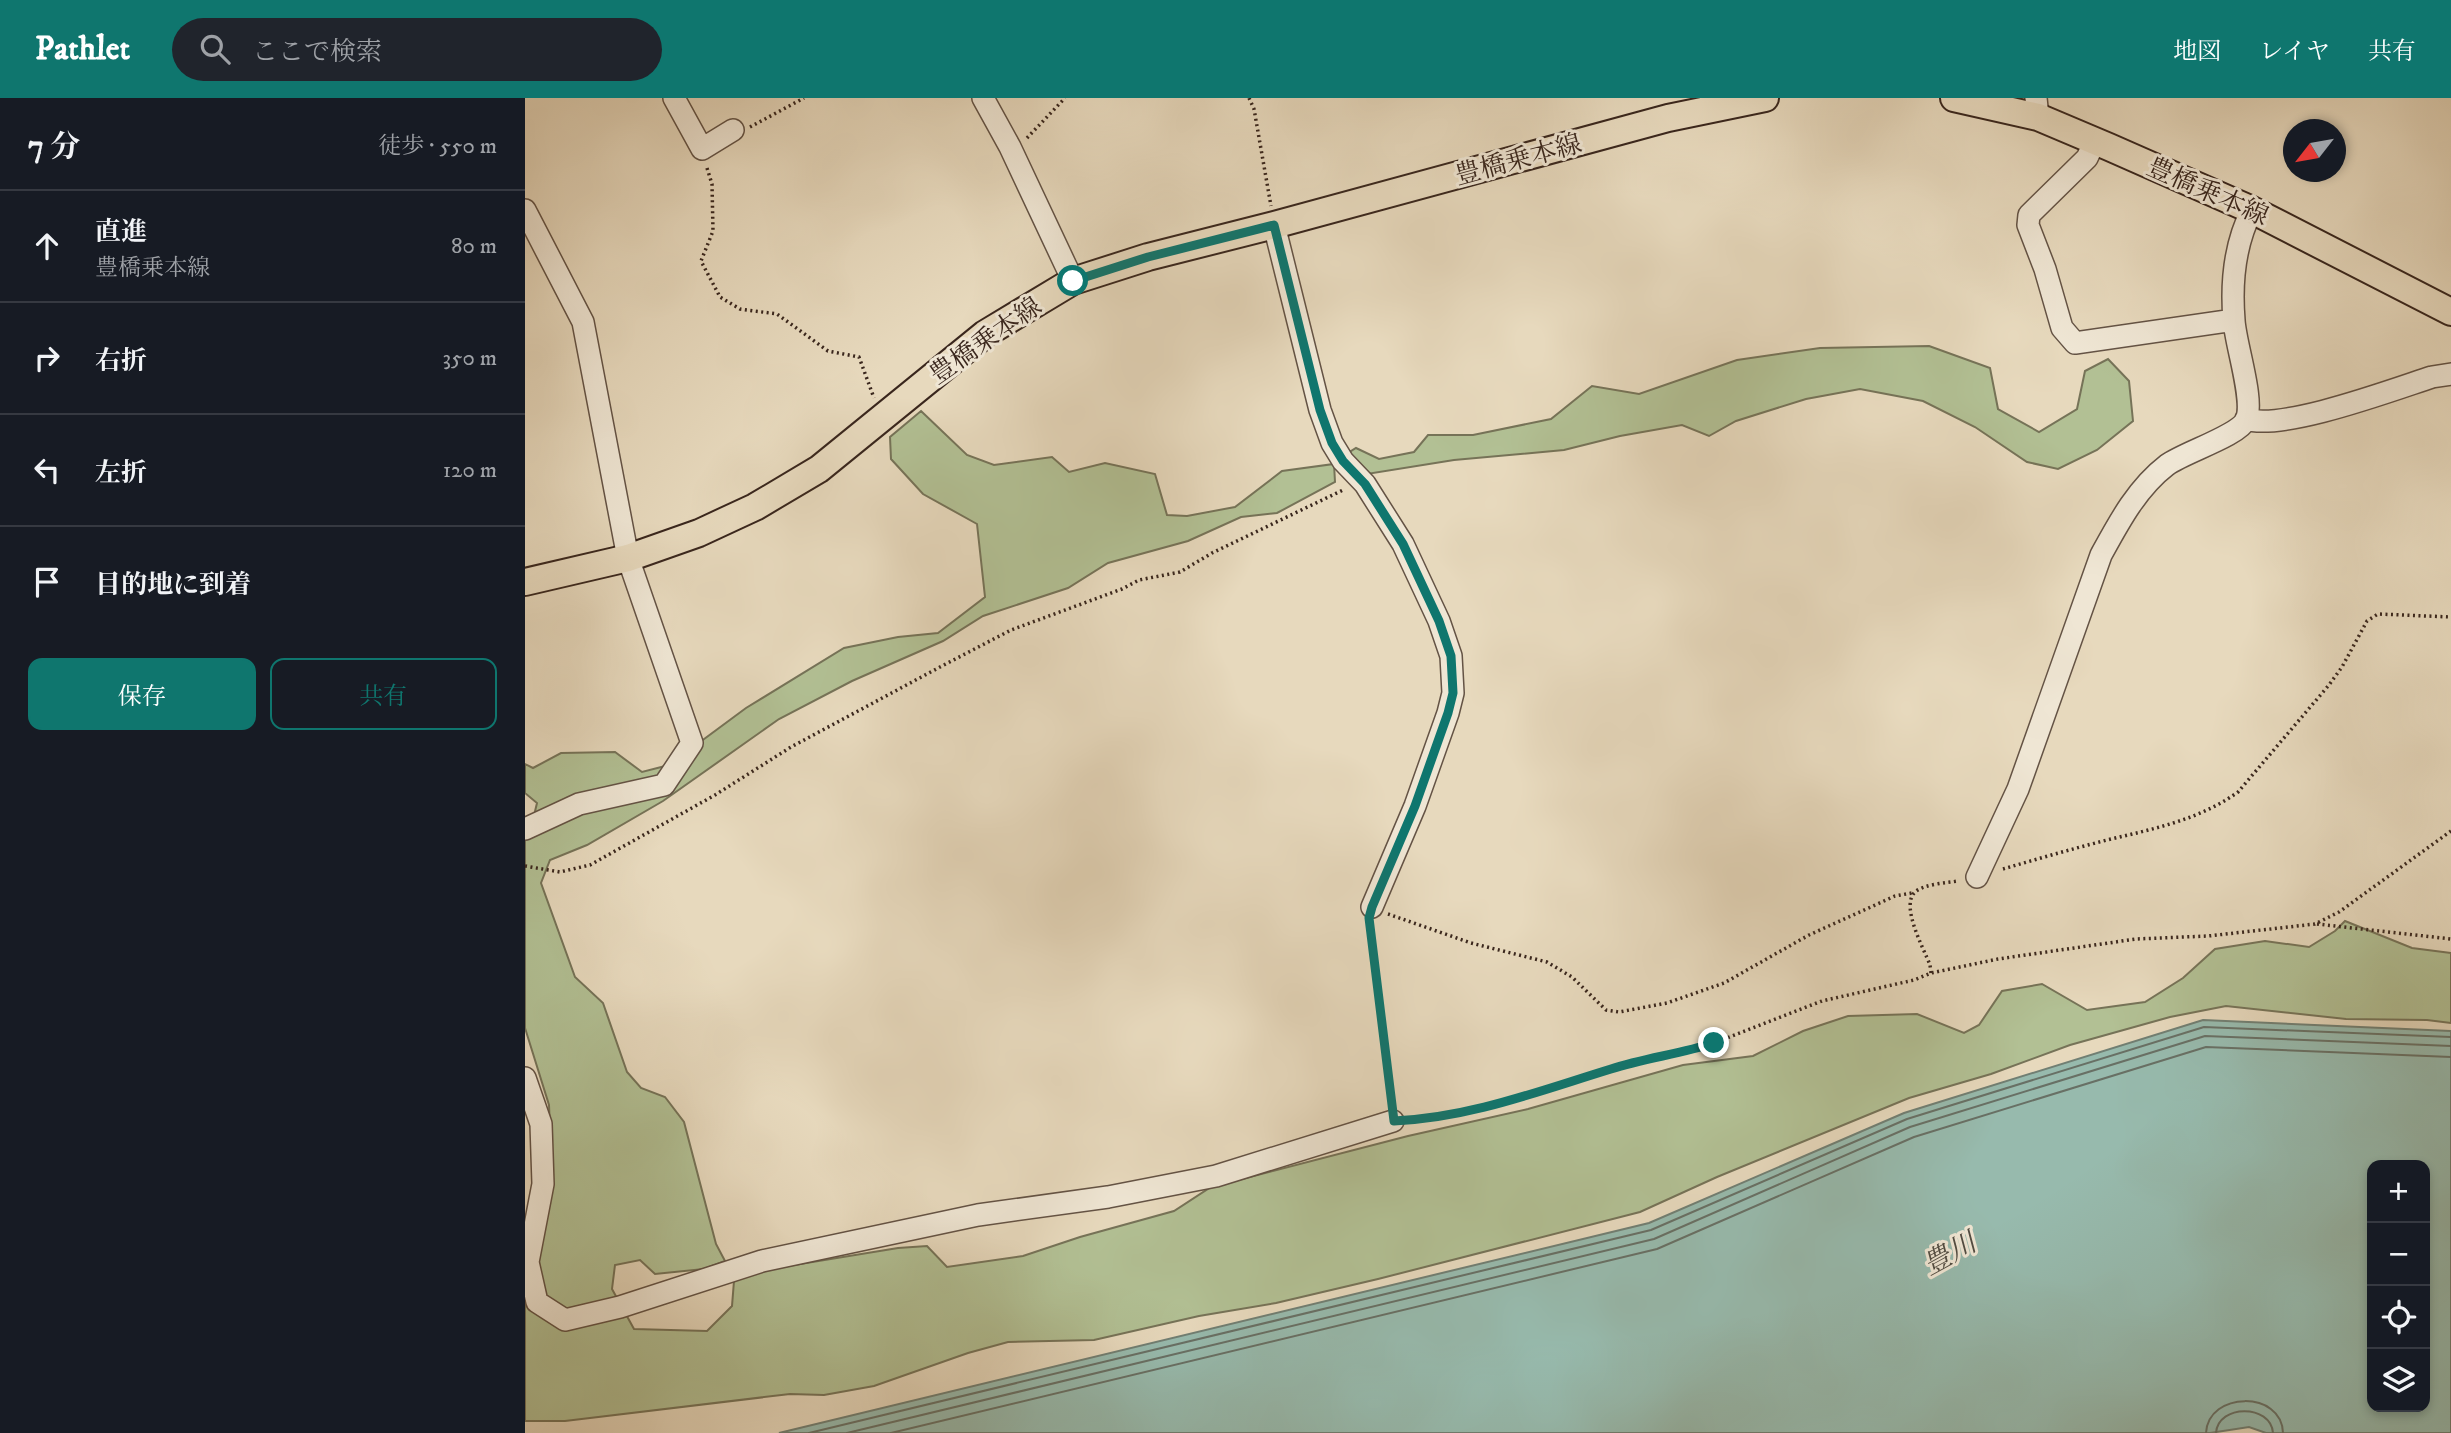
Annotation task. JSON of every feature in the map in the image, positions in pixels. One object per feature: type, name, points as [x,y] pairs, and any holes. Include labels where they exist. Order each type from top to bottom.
[{"type":"main road","name":"豊橋乗本線","points":[[525,582],[628,558],[699,533],[755,507],[819,468],[985,334],[1073,281],[1148,257],[1668,118],[1765,98]]},
{"type":"main road","name":"豊橋乗本線","points":[[1954,98],[2037,107],[2095,141],[2252,210],[2451,312]]},
{"type":"street","points":[[674,98],[702,149],[733,130]]},
{"type":"street","points":[[983,98],[1010,147],[1073,281]]},
{"type":"street","points":[[2095,141],[2087,158],[2029,215],[2028,225],[2045,269],[2062,328],[2075,343],[2234,320]]},
{"type":"street","points":[[525,210],[583,322],[628,558],[692,743],[664,785],[579,804],[525,828]]},
{"type":"street","points":[[1977,877],[2018,789],[2101,555],[2120,519],[2141,489],[2168,465],[2236,431],[2246,419],[2248,394],[2234,320],[2233,273],[2244,225],[2252,210]]},
{"type":"street","points":[[1274,225],[1320,410],[1332,443],[1343,461],[1365,484],[1403,544],[1439,621],[1451,656],[1453,693],[1415,806],[1372,907]]},
{"type":"street","points":[[2246,419],[2259,423],[2292,419],[2432,377],[2451,374]]},
{"type":"street","points":[[525,1078],[541,1124],[543,1184],[528,1262],[537,1302],[565,1320],[620,1307],[762,1261],[978,1215],[1108,1197],[1216,1176],[1394,1121]]},
{"type":"path","points":[[733,130],[738,133],[804,98]]},
{"type":"path","points":[[1010,147],[1024,141],[1065,98]]},
{"type":"path","points":[[1249,98],[1254,109],[1274,225]]},
{"type":"path","points":[[702,149],[712,184],[713,231],[701,261],[720,297],[740,309],[777,314],[828,351],[859,357],[882,418]]},
{"type":"path","points":[[525,866],[561,872],[590,864],[715,795],[791,747],[1011,631],[1139,580],[1180,572],[1277,520],[1348,488],[1365,484]]},
{"type":"path","points":[[2451,617],[2378,614],[2367,621],[2329,685],[2238,792],[2203,814],[1977,877],[1895,896],[1809,935],[1724,983],[1667,1003],[1619,1012],[1605,1010],[1572,977],[1547,962],[1471,943],[1405,922],[1372,907],[1369,918],[1394,1121],[1465,1112],[1529,1096],[1612,1068],[1714,1043],[1822,1001],[1998,959],[2136,939],[2208,936],[2315,924],[2451,939]]},
{"type":"path","points":[[2315,924],[2339,912],[2451,831]]},
{"type":"path","points":[[1912,894],[1909,904],[1911,918],[1931,973]]},
{"type":"shaded area","points":[[1929,346],[1990,368],[1998,409],[2039,432],[2077,409],[2085,371],[2108,359],[2129,381],[2133,421],[2097,450],[2058,469],[2027,462],[1975,427],[1923,401],[1860,389],[1806,399],[1736,421],[1709,436],[1682,425],[1564,450],[1454,460],[1367,474],[1348,453],[1356,448],[1379,459],[1414,452],[1428,435],[1473,435],[1551,419],[1592,386],[1639,394],[1737,360],[1820,348]]},
{"type":"shaded area","points":[[921,411],[967,455],[994,465],[1052,457],[1069,472],[1105,463],[1155,474],[1167,515],[1187,516],[1235,507],[1282,471],[1334,464],[1335,482],[1277,513],[1241,517],[1188,541],[1108,563],[1068,588],[983,616],[943,641],[852,681],[779,719],[663,801],[587,845],[550,860],[541,883],[575,977],[603,1003],[627,1072],[641,1088],[665,1097],[684,1122],[716,1244],[725,1261],[704,1269],[655,1274],[640,1260],[615,1265],[612,1289],[634,1329],[707,1331],[732,1306],[734,1281],[757,1271],[898,1248],[927,1246],[947,1267],[1023,1256],[1174,1211],[1211,1187],[1408,1136],[1528,1109],[1683,1065],[1753,1056],[1803,1031],[1848,1016],[1917,1014],[1964,1033],[1979,1025],[2002,991],[2042,984],[2087,1010],[2145,1002],[2183,978],[2215,949],[2265,941],[2309,947],[2335,931],[2345,921],[2412,948],[2451,953],[2451,1023],[2346,1019],[2226,1006],[2170,1017],[2070,1045],[1991,1074],[1909,1098],[1717,1177],[1640,1212],[1378,1279],[1094,1340],[1008,1342],[874,1386],[824,1395],[790,1394],[565,1421],[525,1421],[525,1265],[552,1180],[549,1105],[525,1028],[525,839],[529,836],[537,803],[525,793],[525,764],[533,768],[561,753],[615,752],[642,772],[669,765],[746,708],[844,648],[898,637],[938,633],[985,597],[977,524],[923,494],[891,459],[890,437]]},
{"type":"water","name":"豊川","points":[[2203,1020],[2451,1031],[2451,1433],[2266,1433],[2249,1427],[2210,1433],[779,1433],[1649,1223],[1904,1113]]},
{"type":"route","points":[[1073,281],[1148,257],[1274,225],[1283,270],[1320,410],[1332,443],[1343,461],[1365,484],[1382,508],[1403,544],[1439,621],[1451,656],[1453,693],[1415,806],[1369,918],[1394,1121],[1465,1112],[1529,1096],[1612,1068],[1714,1043]]}]
